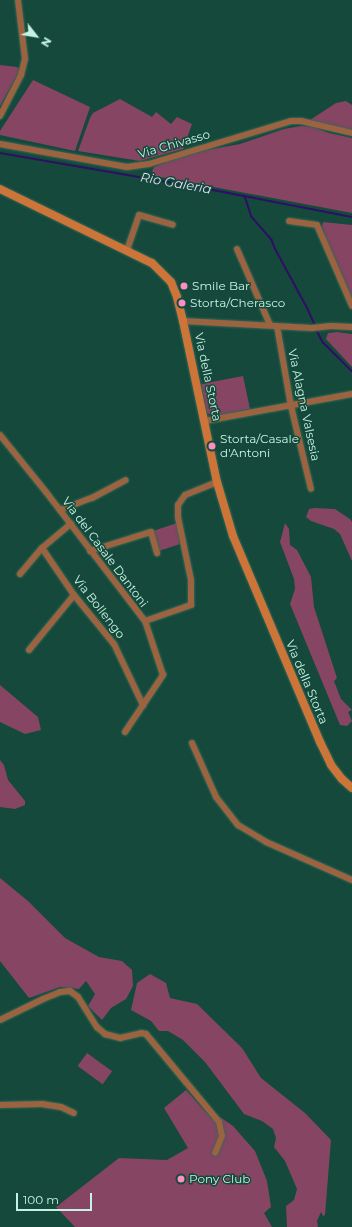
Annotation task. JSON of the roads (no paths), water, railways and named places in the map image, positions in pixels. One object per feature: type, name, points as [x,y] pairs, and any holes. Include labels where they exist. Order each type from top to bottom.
[{"type":"main road","name":"Via della Storta","points":[[0,189],[152,263],[166,275],[175,289],[205,421],[217,482],[226,515],[240,556],[331,765],[342,779],[352,788]]},
{"type":"street","points":[[0,116],[21,75],[25,59],[18,0]]},
{"type":"street","name":"Via Chivasso","points":[[0,144],[120,166],[133,166],[149,164],[292,121],[301,121],[352,133]]},
{"type":"street","points":[[127,250],[139,216],[173,225]]},
{"type":"street","points":[[289,221],[317,225],[352,306]]},
{"type":"street","points":[[237,249],[270,325]]},
{"type":"street","points":[[183,321],[312,328],[352,327]]},
{"type":"street","name":"Via Alagna Valsesia","points":[[277,326],[291,406],[311,489]]},
{"type":"street","points":[[205,421],[352,394]]},
{"type":"street","name":"Via del Casale Dantoni","points":[[0,435],[71,524],[90,551],[145,621],[191,605],[191,580],[178,517],[178,505],[185,495],[217,482]]},
{"type":"street","points":[[60,510],[92,498],[126,480]]},
{"type":"street","points":[[20,574],[42,548],[71,524]]},
{"type":"street","points":[[90,551],[151,532],[157,553]]},
{"type":"street","name":"Via Bollengo","points":[[42,548],[74,595],[116,649],[143,705]]},
{"type":"street","points":[[29,650],[74,595]]},
{"type":"street","points":[[125,732],[163,675],[145,621]]},
{"type":"street","points":[[192,743],[216,797],[238,825],[266,842],[352,880]]},
{"type":"street","points":[[0,1020],[43,999],[60,992],[70,991],[78,996],[96,1027],[104,1034],[120,1038],[144,1033],[220,1122],[222,1136],[215,1153]]},
{"type":"street","points":[[0,1105],[42,1104],[63,1108],[74,1113]]},
{"type":"waterway","name":"Rio Galeria","points":[[0,153],[208,189],[352,217]]},
{"type":"waterway","points":[[245,196],[252,217],[272,240],[315,325]]},
{"type":"waterway","points":[[316,329],[323,342],[352,371]]},
{"type":"place","name":"Smile Bar","points":[[184,286]]},
{"type":"place","name":"Storta/Cherasco","points":[[182,303]]},
{"type":"place","name":"Storta/Casale d'Antoni","points":[[212,446]]},
{"type":"place","name":"Pony Club","points":[[181,1179]]}]
